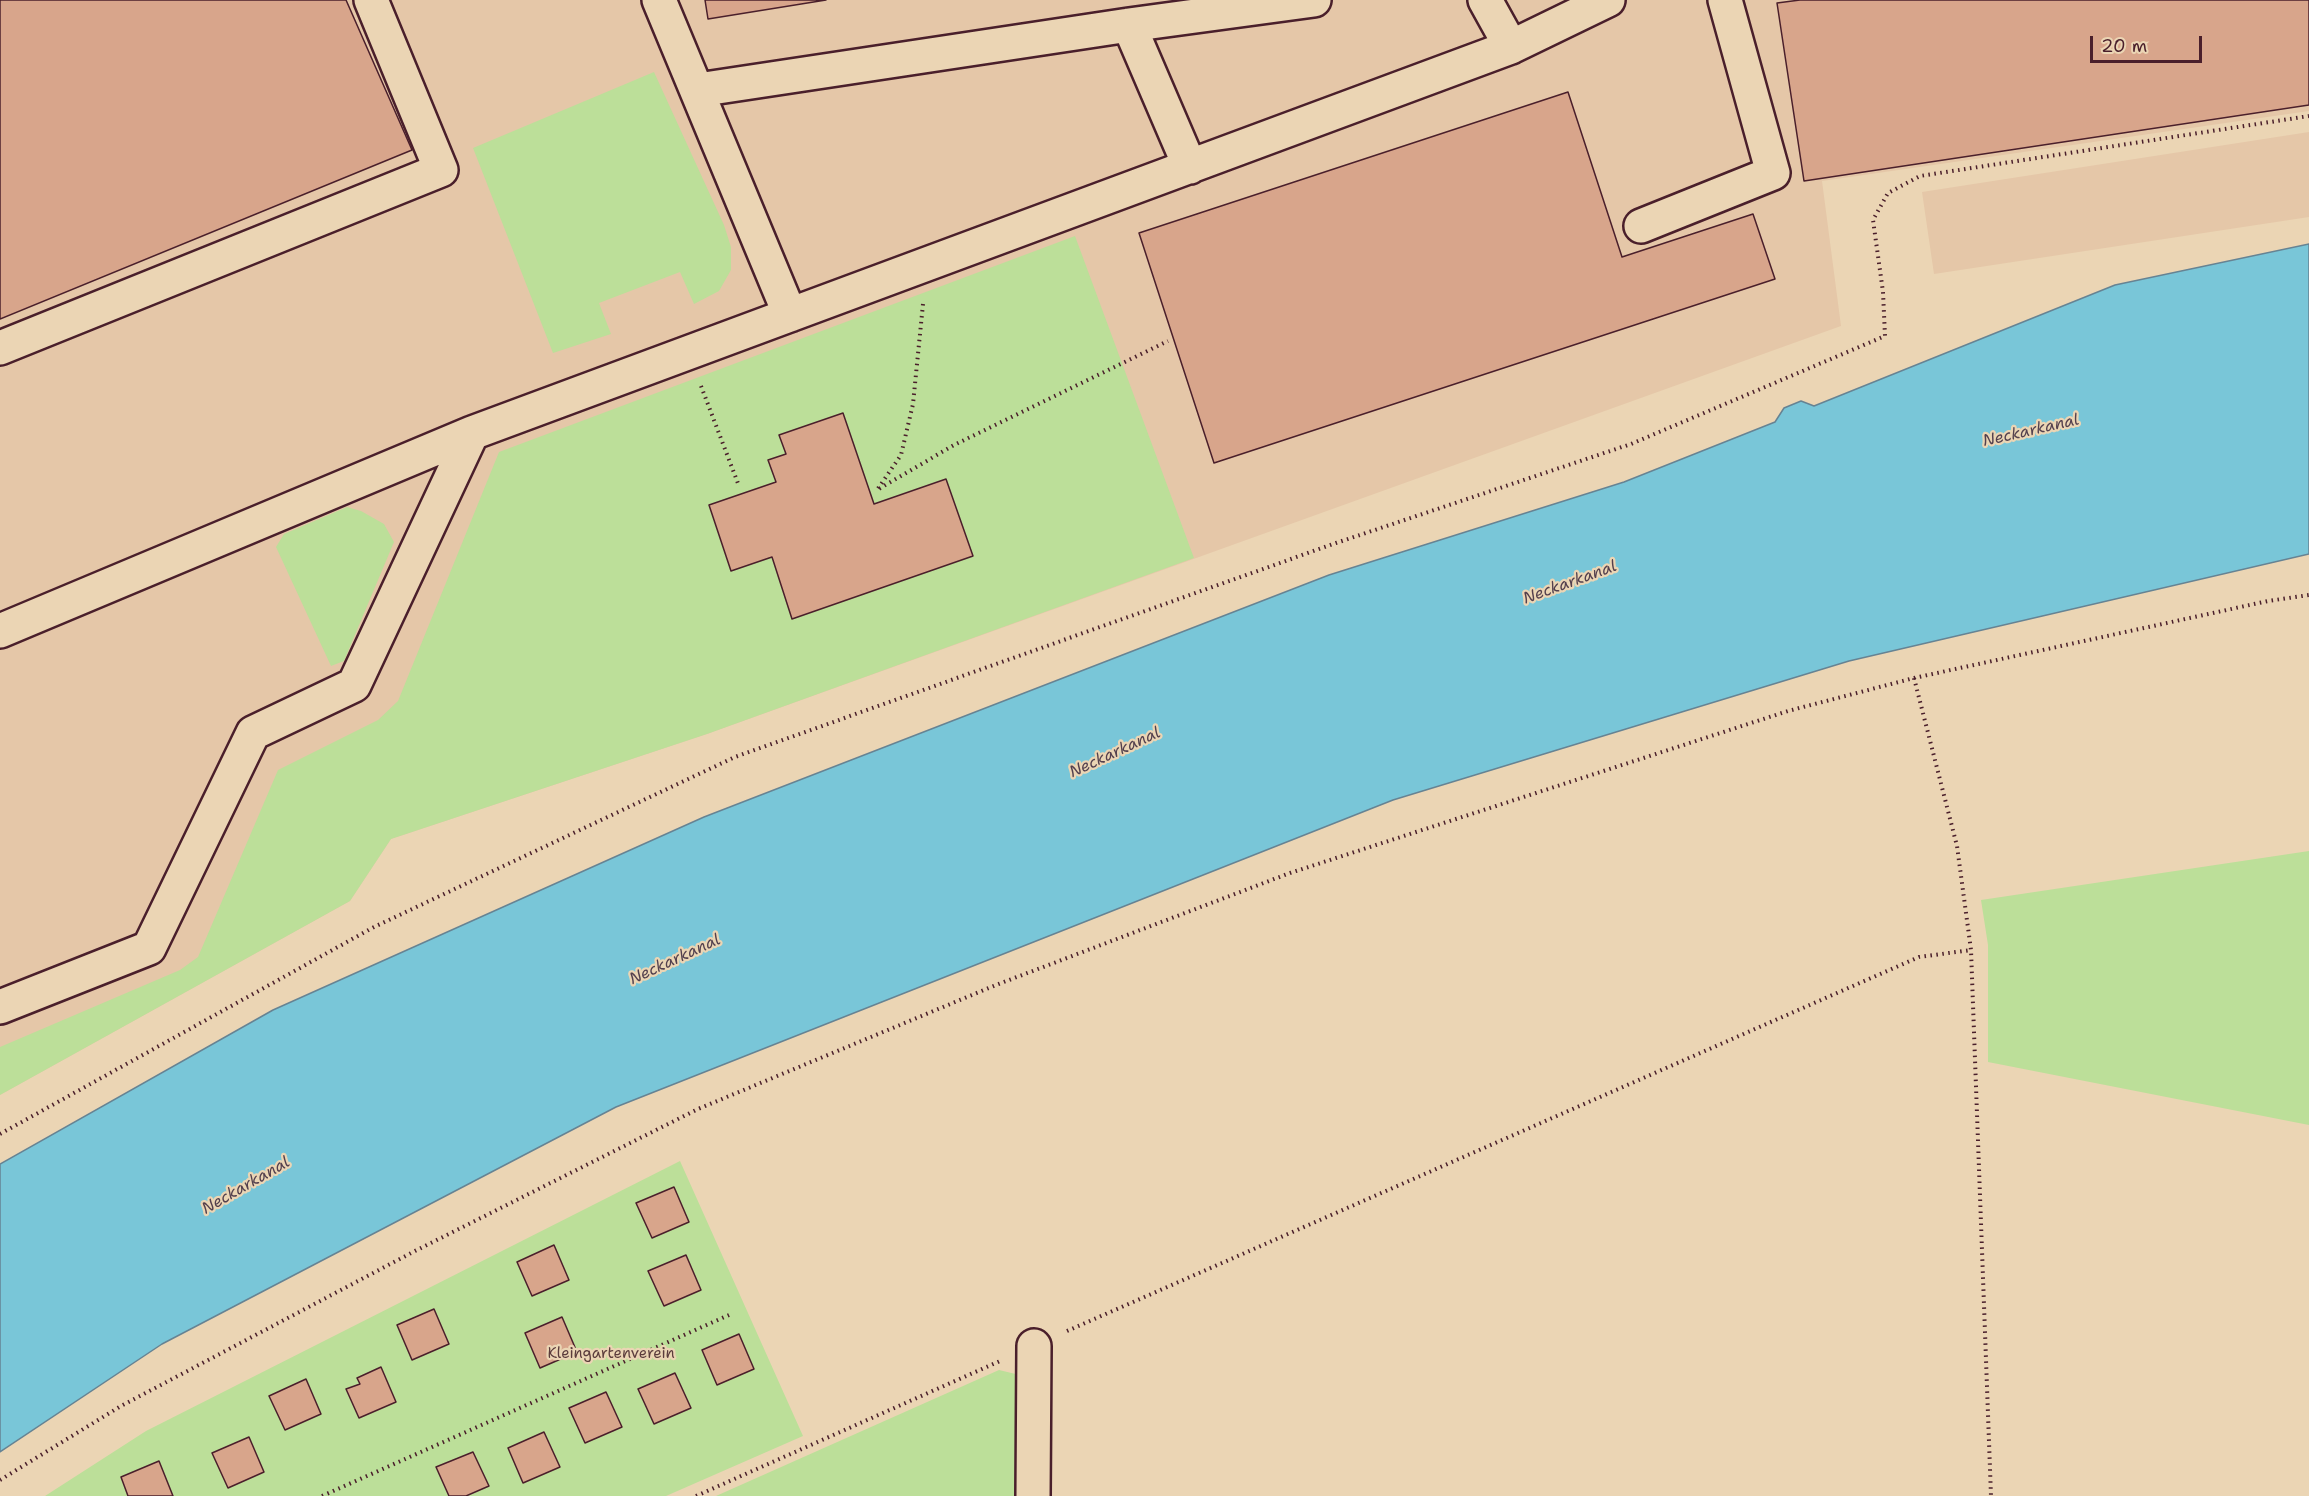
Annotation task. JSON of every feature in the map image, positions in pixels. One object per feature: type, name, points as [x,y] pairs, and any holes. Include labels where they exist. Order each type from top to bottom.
[{"type":"lane","points":[[0,348],[441,170],[371,0]]},
{"type":"lane","points":[[659,0],[790,315]]},
{"type":"lane","points":[[698,90],[1129,25],[1314,0]]},
{"type":"lane","points":[[1485,0],[1510,47]]},
{"type":"lane","points":[[0,631],[472,433],[1510,47],[1608,0]]},
{"type":"lane","points":[[1641,226],[1773,173],[1725,0]]},
{"type":"lane","points":[[1129,25],[1190,167]]},
{"type":"lane","points":[[0,1007],[149,948],[253,733],[354,685],[472,433]]},
{"type":"lane","points":[[1033,1496],[1034,1346]]},
{"type":"path","points":[[0,1134],[374,927],[735,757],[1325,547],[1631,444],[1885,336],[1883,292],[1873,220],[1888,193],[1920,176],[2309,116]]},
{"type":"path","points":[[926,264],[913,404],[901,455],[878,490],[954,445],[1168,341]]},
{"type":"path","points":[[688,352],[739,486]]},
{"type":"path","points":[[0,1480],[121,1407],[184,1373],[413,1252],[698,1109],[996,985],[1290,873],[1788,711],[1914,678],[2268,602],[2309,596]]},
{"type":"path","points":[[1914,678],[1957,846],[1971,950],[1991,1496]]},
{"type":"path","points":[[696,1496],[1919,957],[1971,950]]},
{"type":"path","points":[[322,1496],[729,1315]]},
{"type":"shaded area","points":[[0,0],[2309,0],[2309,111],[1822,181],[1841,326],[707,734],[391,839],[350,901],[0,1095]]},
{"type":"shaded area","points":[[2309,132],[2309,217],[1934,274],[1922,192]]},
{"type":"green space","points":[[654,72],[724,225],[731,247],[731,270],[719,291],[694,304],[680,272],[599,303],[611,334],[553,353],[473,148]]},
{"type":"green space","points":[[1075,236],[1194,558],[707,734],[391,839],[350,901],[0,1095],[0,1047],[180,970],[198,957],[278,770],[378,720],[398,701],[499,452]]},
{"type":"green space","points":[[347,507],[361,511],[384,524],[394,542],[344,661],[331,666],[276,547],[284,534]]},
{"type":"green space","points":[[2309,851],[2309,1125],[1988,1062],[1988,945],[1981,900]]},
{"type":"green space","name":"Kleingartenverein","points":[[680,1161],[803,1436],[666,1496],[45,1496],[146,1431]]},
{"type":"green space","points":[[999,1370],[1024,1376],[1025,1496],[716,1496]]},
{"type":"water","name":"Neckarkanal","points":[[2309,244],[2309,554],[1849,661],[1393,800],[616,1107],[162,1344],[0,1452],[0,1164],[273,1010],[704,817],[1329,575],[1624,482],[1775,422],[1784,408],[1801,401],[1814,406],[2115,285]]},
{"type":"building","points":[[0,0],[346,0],[412,150],[0,319]]},
{"type":"building","points":[[705,0],[826,0],[708,19]]},
{"type":"building","points":[[1800,0],[2309,0],[2309,105],[1804,181],[1777,3]]},
{"type":"building","points":[[1568,92],[1622,257],[1753,214],[1775,279],[1214,463],[1139,233]]},
{"type":"building","points":[[843,413],[874,504],[946,479],[973,556],[792,619],[772,557],[731,571],[709,505],[776,482],[768,460],[786,454],[779,435]]},
{"type":"building","points":[[674,1187],[689,1222],[652,1238],[636,1203]]},
{"type":"building","points":[[554,1245],[569,1280],[532,1296],[517,1262]]},
{"type":"building","points":[[686,1255],[701,1290],[664,1306],[648,1271]]},
{"type":"building","points":[[434,1309],[449,1344],[412,1360],[397,1325]]},
{"type":"building","points":[[562,1317],[577,1352],[540,1368],[525,1333]]},
{"type":"building","points":[[739,1334],[754,1369],[717,1385],[702,1350]]},
{"type":"building","points":[[381,1367],[396,1402],[359,1418],[346,1389],[360,1384],[357,1378]]},
{"type":"building","points":[[675,1373],[691,1408],[654,1424],[638,1389]]},
{"type":"building","points":[[306,1379],[321,1414],[285,1430],[269,1396]]},
{"type":"building","points":[[606,1392],[622,1427],[585,1443],[569,1408]]},
{"type":"building","points":[[544,1432],[560,1467],[523,1483],[508,1448]]},
{"type":"building","points":[[249,1437],[264,1472],[228,1488],[212,1453]]},
{"type":"building","points":[[473,1452],[489,1486],[466,1496],[449,1496],[436,1467]]},
{"type":"building","points":[[159,1461],[173,1496],[128,1496],[121,1477]]}]
